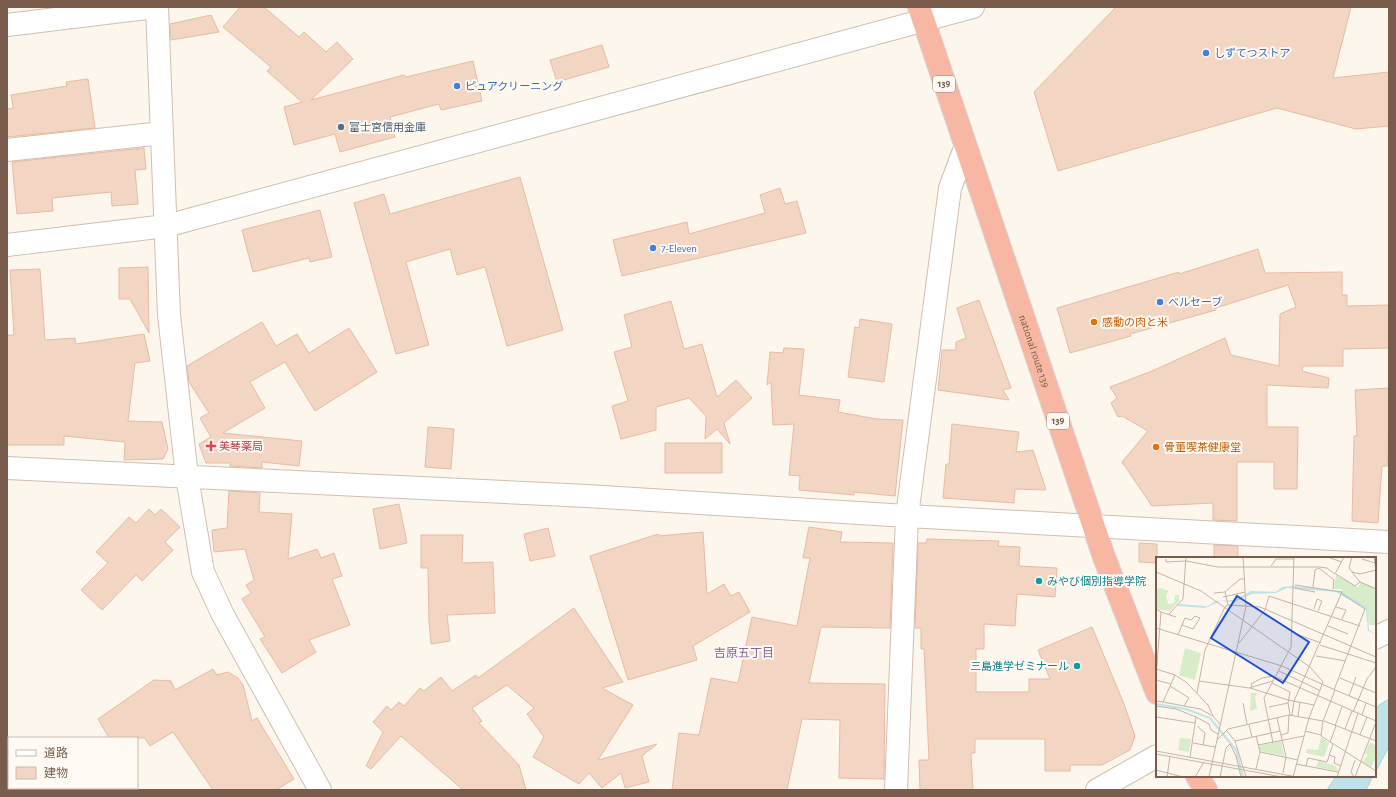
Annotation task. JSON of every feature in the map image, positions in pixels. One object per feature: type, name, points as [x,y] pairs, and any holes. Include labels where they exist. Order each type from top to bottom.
[{"type":"highway","name":"national route 139","points":[[921,14],[1104,558],[1156,690]]},
{"type":"highway","points":[[1198,777],[1206,790]]},
{"type":"street","points":[[7,25],[156,7],[169,315],[187,477],[203,572],[223,615],[320,790]]},
{"type":"street","points":[[7,245],[166,226],[921,14],[973,7]]},
{"type":"street","points":[[7,150],[162,133]]},
{"type":"street","points":[[896,790],[907,516],[950,188],[965,148]]},
{"type":"street","points":[[7,468],[587,496],[907,516],[1389,542]]},
{"type":"street","points":[[1376,638],[1389,631]]},
{"type":"street","points":[[1097,790],[1156,757]]},
{"type":"water","points":[[1389,699],[1389,746],[1376,771],[1376,710],[1379,705]]},
{"type":"water","points":[[1335,777],[1372,777],[1366,790],[1327,790]]},
{"type":"building","points":[[240,7],[264,7],[299,37],[304,32],[326,52],[337,42],[353,59],[311,100],[404,75],[406,77],[473,61],[482,101],[441,110],[439,104],[390,117],[395,137],[340,152],[335,134],[294,145],[284,107],[302,102],[267,71],[271,67],[223,27]]},
{"type":"building","name":"しずてつストア","points":[[1116,7],[1351,7],[1333,78],[1389,72],[1389,126],[1356,129],[1277,108],[1058,171],[1034,92]]},
{"type":"building","points":[[211,15],[219,32],[171,40],[170,24]]},
{"type":"building","points":[[602,45],[609,67],[557,82],[550,60]]},
{"type":"building","points":[[88,79],[95,128],[7,137],[7,109],[13,108],[11,95],[67,86],[66,82]]},
{"type":"building","points":[[144,148],[146,169],[135,170],[138,204],[112,206],[111,192],[52,198],[53,211],[17,214],[12,162]]},
{"type":"building","points":[[520,177],[563,330],[507,346],[485,267],[457,275],[450,249],[406,262],[429,345],[396,354],[354,203],[384,194],[390,214]]},
{"type":"building","points":[[780,188],[785,204],[797,201],[806,233],[622,276],[613,240],[687,222],[689,234],[765,213],[760,195]]},
{"type":"building","points":[[320,210],[332,257],[310,262],[309,258],[253,272],[242,230]]},
{"type":"building","points":[[1258,249],[1265,273],[1342,272],[1342,295],[1347,295],[1347,306],[1389,305],[1389,348],[1343,349],[1343,366],[1303,366],[1302,371],[1329,378],[1328,388],[1267,385],[1267,427],[1298,427],[1297,489],[1274,489],[1274,462],[1237,462],[1237,521],[1213,520],[1213,503],[1152,506],[1122,462],[1148,431],[1122,416],[1118,417],[1111,403],[1117,398],[1110,387],[1152,371],[1225,338],[1231,355],[1279,366],[1280,314],[1296,307],[1288,285],[1216,308],[1216,310],[1130,334],[1131,336],[1070,353],[1057,308],[1179,272],[1179,274]]},
{"type":"building","points":[[148,267],[149,333],[130,299],[119,299],[119,268]]},
{"type":"building","points":[[40,269],[45,340],[75,338],[76,344],[144,334],[150,361],[135,363],[128,421],[162,422],[168,449],[163,459],[124,460],[125,442],[64,436],[64,445],[7,445],[7,335],[14,335],[10,270]]},
{"type":"building","points":[[979,300],[1011,388],[1003,390],[1009,400],[938,390],[942,350],[956,350],[956,342],[966,338],[957,308]]},
{"type":"building","points":[[671,301],[684,349],[702,344],[717,397],[736,380],[752,398],[724,423],[730,444],[717,429],[705,439],[706,416],[689,398],[656,407],[656,430],[621,439],[612,406],[628,401],[614,352],[632,347],[624,315]]},
{"type":"building","points":[[860,319],[892,324],[884,382],[848,377],[855,327],[859,328]]},
{"type":"building","points":[[262,322],[276,346],[297,334],[309,353],[349,328],[377,372],[315,411],[285,362],[250,382],[265,408],[223,433],[302,441],[299,466],[262,462],[262,468],[230,466],[230,463],[206,463],[199,444],[211,437],[200,418],[209,413],[189,382],[187,366]]},
{"type":"building","points":[[784,348],[804,349],[799,395],[840,400],[838,412],[877,419],[903,420],[895,496],[854,492],[854,495],[799,490],[800,476],[789,475],[794,424],[773,425],[771,382],[767,385],[770,352],[783,353]]},
{"type":"building","points":[[1389,388],[1388,466],[1382,466],[1378,523],[1352,521],[1354,436],[1357,436],[1355,390]]},
{"type":"building","points":[[952,424],[1019,432],[1016,452],[1033,450],[1046,490],[1015,489],[1014,503],[943,498],[946,464],[949,464]]},
{"type":"building","points":[[428,427],[454,429],[451,469],[425,467]]},
{"type":"building","points":[[665,443],[722,443],[722,473],[665,473]]},
{"type":"building","points":[[229,491],[260,493],[259,512],[292,514],[288,559],[317,549],[321,558],[334,553],[342,576],[332,579],[350,625],[309,640],[316,652],[282,673],[260,639],[265,637],[242,599],[251,593],[246,585],[254,580],[245,549],[214,552],[212,530],[227,528]]},
{"type":"building","points":[[399,504],[407,543],[380,549],[373,509]]},
{"type":"building","points":[[149,509],[155,515],[161,509],[180,527],[165,542],[173,550],[142,581],[136,575],[102,610],[81,590],[108,563],[96,552],[129,517],[136,523]]},
{"type":"building","points":[[809,527],[842,532],[840,542],[893,543],[890,628],[821,627],[809,683],[885,684],[884,779],[839,778],[840,720],[802,719],[787,790],[672,790],[679,733],[699,735],[711,678],[738,683],[752,617],[797,626],[810,558],[803,558]]},
{"type":"building","points":[[548,528],[555,556],[530,561],[524,534]]},
{"type":"building","points":[[703,532],[707,594],[724,584],[731,596],[739,592],[750,612],[693,646],[697,660],[628,680],[590,556],[658,534],[659,536]]},
{"type":"building","points":[[421,535],[463,535],[462,563],[493,562],[495,613],[447,615],[450,641],[431,644],[428,568],[421,568]]},
{"type":"building","points":[[927,539],[999,541],[998,546],[1020,547],[1019,566],[1057,568],[1055,597],[1017,594],[1015,626],[984,624],[984,649],[976,649],[976,692],[1029,692],[1029,679],[1050,679],[1038,650],[1092,627],[1124,704],[1135,736],[1130,750],[1102,765],[1070,765],[1070,771],[1045,771],[1045,739],[975,739],[975,753],[971,753],[973,790],[920,790],[919,760],[929,760],[924,649],[921,649],[921,628],[915,628],[918,543],[926,543]]},
{"type":"building","points":[[1139,543],[1157,544],[1156,563],[1139,562]]},
{"type":"building","points":[[1214,545],[1238,546],[1238,557],[1214,557]]},
{"type":"building","points":[[574,608],[623,682],[602,688],[633,705],[598,760],[657,744],[642,756],[649,782],[625,788],[621,773],[602,788],[589,773],[579,784],[533,757],[544,737],[527,714],[534,708],[507,685],[472,708],[482,721],[479,723],[519,765],[526,790],[463,790],[401,736],[371,769],[366,766],[383,732],[373,722],[387,706],[391,710],[399,702],[404,706],[420,688],[424,691],[441,677],[452,691],[476,675],[478,678]]},
{"type":"building","points":[[213,669],[217,675],[228,672],[238,678],[243,685],[252,721],[257,718],[294,779],[276,790],[213,790],[173,732],[150,746],[145,738],[108,737],[98,719],[154,680],[171,681],[175,690]]},
{"type":"place","name":"しずてつストア","points":[[1206,53]]},
{"type":"place","name":"ピュアクリーニング","points":[[457,86]]},
{"type":"place","name":"富士宮信用金庫","points":[[341,127]]},
{"type":"place","name":"7-Eleven","points":[[653,248]]},
{"type":"place","name":"ベルセーブ","points":[[1160,302]]},
{"type":"place","name":"感動の肉と米","points":[[1094,322]]},
{"type":"place","name":"美琴薬局","points":[[211,446]]},
{"type":"place","name":"骨董喫茶健康堂","points":[[1156,447]]},
{"type":"place","name":"みやび個別指導学院","points":[[1039,581]]},
{"type":"place","name":"三島進学ゼミナール","points":[[1077,666]]},
{"type":"district","name":"吉原五丁目","points":[[744,653]]}]
